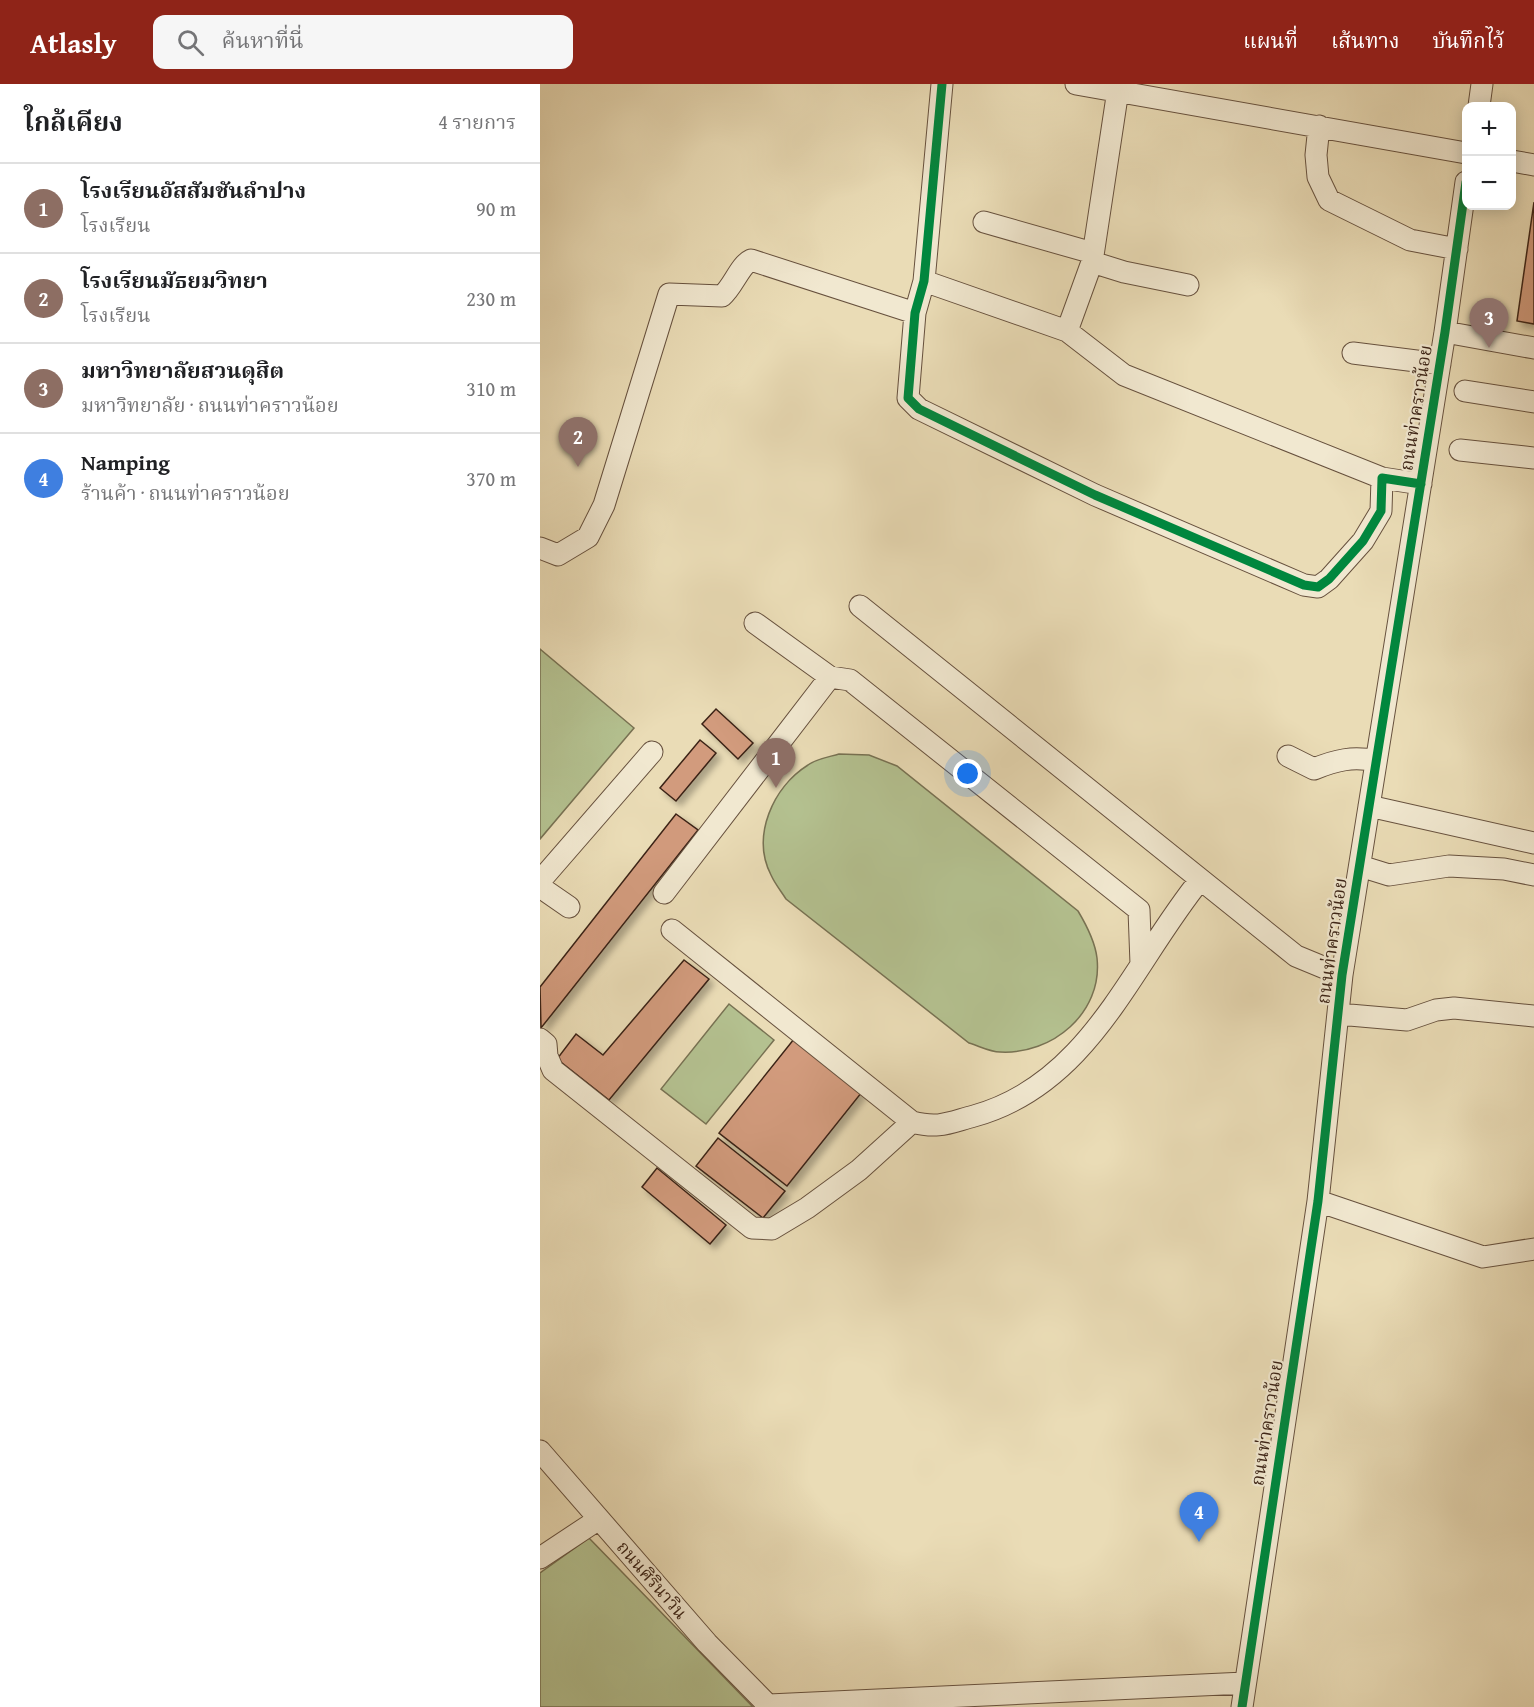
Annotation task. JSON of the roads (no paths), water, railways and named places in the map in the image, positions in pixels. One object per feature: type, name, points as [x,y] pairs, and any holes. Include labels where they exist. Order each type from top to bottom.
[{"type":"street","points":[[942,84],[924,281],[915,313],[908,398],[919,409],[1095,495],[1304,585],[1318,587],[1329,579],[1363,541],[1380,511],[1382,478]]},
{"type":"street","points":[[1076,84],[1118,90],[1144,89],[1318,126],[1462,152]]},
{"type":"street","points":[[1480,102],[1482,84]]},
{"type":"street","points":[[1067,331],[1093,257],[1118,90]]},
{"type":"street","points":[[1318,126],[1316,155],[1318,177],[1329,200],[1410,240],[1457,249]]},
{"type":"street","points":[[1516,162],[1534,165]]},
{"type":"street","name":"ถนนท่าคราวน้อย","points":[[1242,1707],[1318,1201],[1342,975],[1446,332],[1463,210]]},
{"type":"street","points":[[984,222],[1093,257],[1124,272],[1188,285]]},
{"type":"street","points":[[540,548],[558,555],[588,537],[604,506],[669,294],[722,296],[733,287],[746,262],[751,260],[915,313]]},
{"type":"street","points":[[924,281],[1067,331],[1124,375],[1382,478],[1421,484]]},
{"type":"street","points":[[1446,332],[1534,348]]},
{"type":"street","points":[[1353,353],[1440,364]]},
{"type":"street","points":[[1464,392],[1534,402]]},
{"type":"street","points":[[1460,450],[1534,459]]},
{"type":"street","points":[[860,606],[1296,956],[1342,975]]},
{"type":"street","points":[[755,623],[830,677],[850,680],[1139,910],[1165,928]]},
{"type":"street","points":[[664,893],[830,677]]},
{"type":"street","points":[[540,881],[652,752]]},
{"type":"street","points":[[1288,756],[1314,769],[1334,761],[1358,757],[1376,761]]},
{"type":"street","points":[[1369,806],[1534,843]]},
{"type":"street","points":[[1360,866],[1389,875],[1449,866],[1504,869],[1534,875]]},
{"type":"street","points":[[672,930],[912,1122],[933,1127],[991,1111],[1039,1086],[1080,1051],[1200,880]]},
{"type":"street","points":[[540,887],[569,907]]},
{"type":"street","points":[[1139,910],[1141,964]]},
{"type":"street","points":[[1338,1014],[1407,1020],[1436,1010],[1454,1008],[1534,1016]]},
{"type":"street","points":[[540,1039],[546,1044],[547,1056],[553,1070],[752,1228],[772,1228],[807,1208],[859,1170],[912,1122]]},
{"type":"street","points":[[1318,1201],[1483,1257],[1534,1249]]},
{"type":"street","name":"ถนนศิรินาวิน","points":[[540,1451],[707,1643],[769,1706],[872,1703],[1245,1683]]},
{"type":"street","points":[[540,1558],[599,1519]]},
{"type":"place","name":"มหาวิทยาลัยสวนดุสิต","points":[[1489,348]]},
{"type":"place","name":"โรงเรียนมัธยมวิทยา","points":[[578,467]]},
{"type":"place","name":"โรงเรียนอัสสัมชันลำปาง","points":[[776,788]]},
{"type":"place","name":"Namping","points":[[1199,1542]]}]
